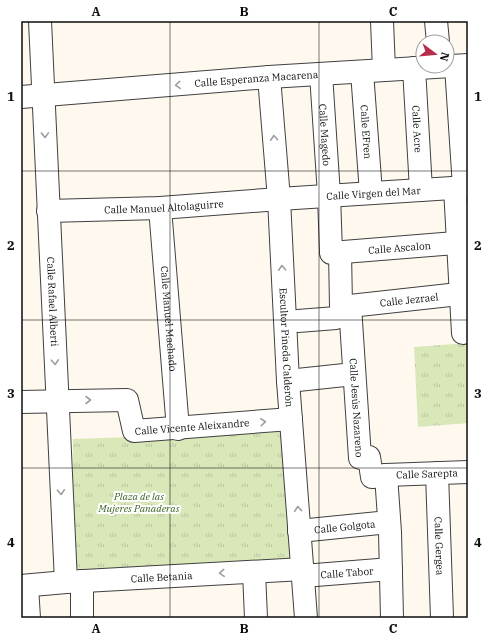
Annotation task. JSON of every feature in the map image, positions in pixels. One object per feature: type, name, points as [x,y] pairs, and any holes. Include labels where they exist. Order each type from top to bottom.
[{"type":"street","name":"Calle Rafael Alberti","points":[[40,21],[57,400],[74,581],[82,618]]},
{"type":"street","points":[[382,21],[384,70]]},
{"type":"street","points":[[436,21],[437,34]]},
{"type":"street","name":"Calle Esperanza Macarena","points":[[21,97],[269,77],[414,68]]},
{"type":"street","name":"Calle Acre","points":[[414,68],[421,190]]},
{"type":"street","name":"Calle EFren","points":[[362,72],[371,193]]},
{"type":"street","name":"Calle Magedo","points":[[321,74],[329,196]]},
{"type":"street","points":[[452,74],[462,187],[465,294],[463,333]]},
{"type":"street","name":"Escultor Pineda Calderón","points":[[269,77],[278,199],[288,381],[306,618]]},
{"type":"street","name":"Calle Virgen del Mar","points":[[278,199],[462,187]]},
{"type":"street","points":[[329,196],[341,306],[350,306]]},
{"type":"street","name":"Calle Manuel Altolaguirre","points":[[48,211],[160,208],[278,199]]},
{"type":"street","name":"Calle Manuel Machado","points":[[160,208],[178,429]]},
{"type":"street","name":"Calle Ascalon","points":[[335,252],[463,242]]},
{"type":"street","name":"Calle Jezrael","points":[[350,306],[465,294]]},
{"type":"street","points":[[298,321],[336,318],[350,306]]},
{"type":"street","name":"Calle Jesús Nazareno","points":[[350,306],[360,458],[369,457],[372,477],[386,475]]},
{"type":"street","points":[[288,381],[354,374]]},
{"type":"street","name":"Calle Vicente Aleixandre","points":[[21,402],[57,400],[127,400],[134,431],[178,429],[291,419]]},
{"type":"street","name":"Calle Sarepta","points":[[386,475],[468,472]]},
{"type":"street","name":"Calle Gergea","points":[[437,473],[442,618]]},
{"type":"street","points":[[386,475],[392,618]]},
{"type":"street","name":"Calle Golgota","points":[[300,531],[389,522]]},
{"type":"street","name":"Calle Tabor","points":[[303,572],[391,569]]},
{"type":"street","points":[[254,572],[256,618]]},
{"type":"street","name":"Calle Betania","points":[[24,586],[74,581],[254,572],[303,572]]},
{"type":"street","points":[[24,586],[29,618]]},
{"type":"green space","points":[[468,343],[468,423],[418,427],[414,347]]},
{"type":"green space","name":"Plaza de las Mujeres Panaderas","points":[[282,432],[294,560],[73,571],[73,439]]}]
